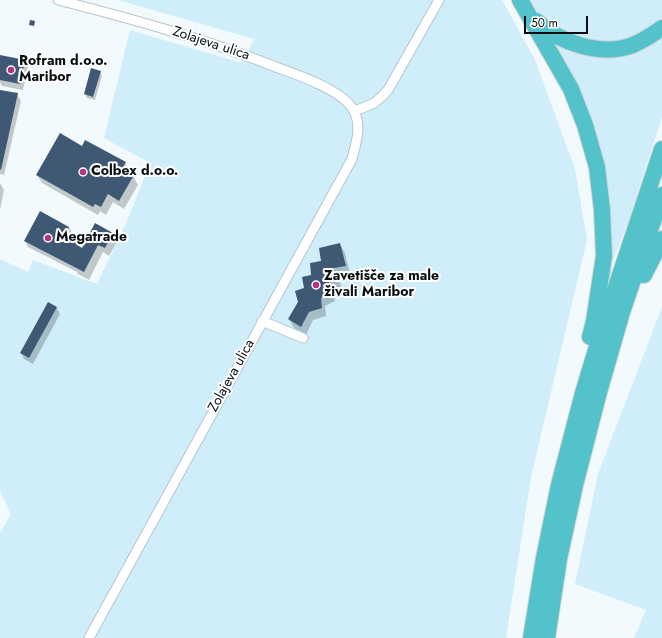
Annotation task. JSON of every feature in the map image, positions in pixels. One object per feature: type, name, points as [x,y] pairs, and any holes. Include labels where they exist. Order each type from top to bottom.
[{"type":"highway","points":[[522,5],[550,33],[569,42],[584,46],[604,49],[632,45],[662,28]]},
{"type":"highway","points":[[522,5],[571,89],[585,125],[597,167],[602,210],[604,256],[594,321],[580,377],[583,393]]},
{"type":"highway","points":[[531,638],[544,558],[559,485],[583,393],[605,320],[662,149]]},
{"type":"highway","points":[[547,638],[559,559],[575,485],[599,392],[622,312],[662,195]]},
{"type":"highway","points":[[622,312],[633,300],[662,239]]},
{"type":"street","name":"Zolajeva ulica","points":[[58,0],[191,36],[244,54],[309,79],[343,99],[354,111],[358,121],[359,135],[352,159],[89,638]]},
{"type":"street","points":[[354,111],[379,101],[388,90],[439,0]]},
{"type":"street","points":[[262,321],[303,338]]},
{"type":"shaded area","points":[[118,0],[502,0],[535,60],[575,169],[587,240],[531,477],[506,638],[0,638],[0,533],[11,514],[0,491],[0,259],[28,272],[33,260],[97,284],[127,221],[150,163],[104,138],[130,30],[242,63],[254,39]]},
{"type":"shaded area","points":[[526,0],[662,0],[662,22],[618,44],[593,44],[543,24]]},
{"type":"shaded area","points":[[542,30],[580,51],[662,32],[662,117],[628,223],[613,260],[610,280],[606,280],[606,193]]},
{"type":"shaded area","points":[[662,307],[662,638],[634,638],[646,610],[575,584],[598,474]]},
{"type":"building","points":[[30,20],[35,21],[34,26],[29,25]]},
{"type":"building","name":"Rofram d.o.o. Maribor","points":[[0,55],[25,60],[20,84],[0,80]]},
{"type":"building","points":[[91,68],[101,71],[93,97],[84,94]]},
{"type":"building","points":[[0,90],[18,93],[1,170],[0,169]]},
{"type":"building","name":"Colbex d.o.o.","points":[[60,133],[82,146],[85,140],[126,162],[122,169],[134,175],[119,201],[108,194],[101,207],[95,204],[93,207],[36,175]]},
{"type":"building","name":"Megatrade","points":[[40,211],[69,227],[65,235],[79,242],[77,245],[82,248],[95,223],[113,233],[105,248],[98,245],[84,272],[24,241]]},
{"type":"building","name":"Zavetišče za male živali Maribor","points":[[340,243],[346,266],[334,268],[339,280],[329,282],[331,293],[321,298],[322,308],[309,312],[301,327],[288,319],[298,302],[295,291],[304,288],[302,277],[311,275],[310,263],[321,261],[319,248]]},
{"type":"building","points":[[48,302],[57,307],[29,358],[20,353]]},
{"type":"place","name":"Rofram d.o.o. Maribor","points":[[11,70]]},
{"type":"place","name":"Colbex d.o.o.","points":[[83,172]]},
{"type":"place","name":"Megatrade","points":[[48,238]]},
{"type":"place","name":"Zavetišče za male živali Maribor","points":[[316,285]]}]
